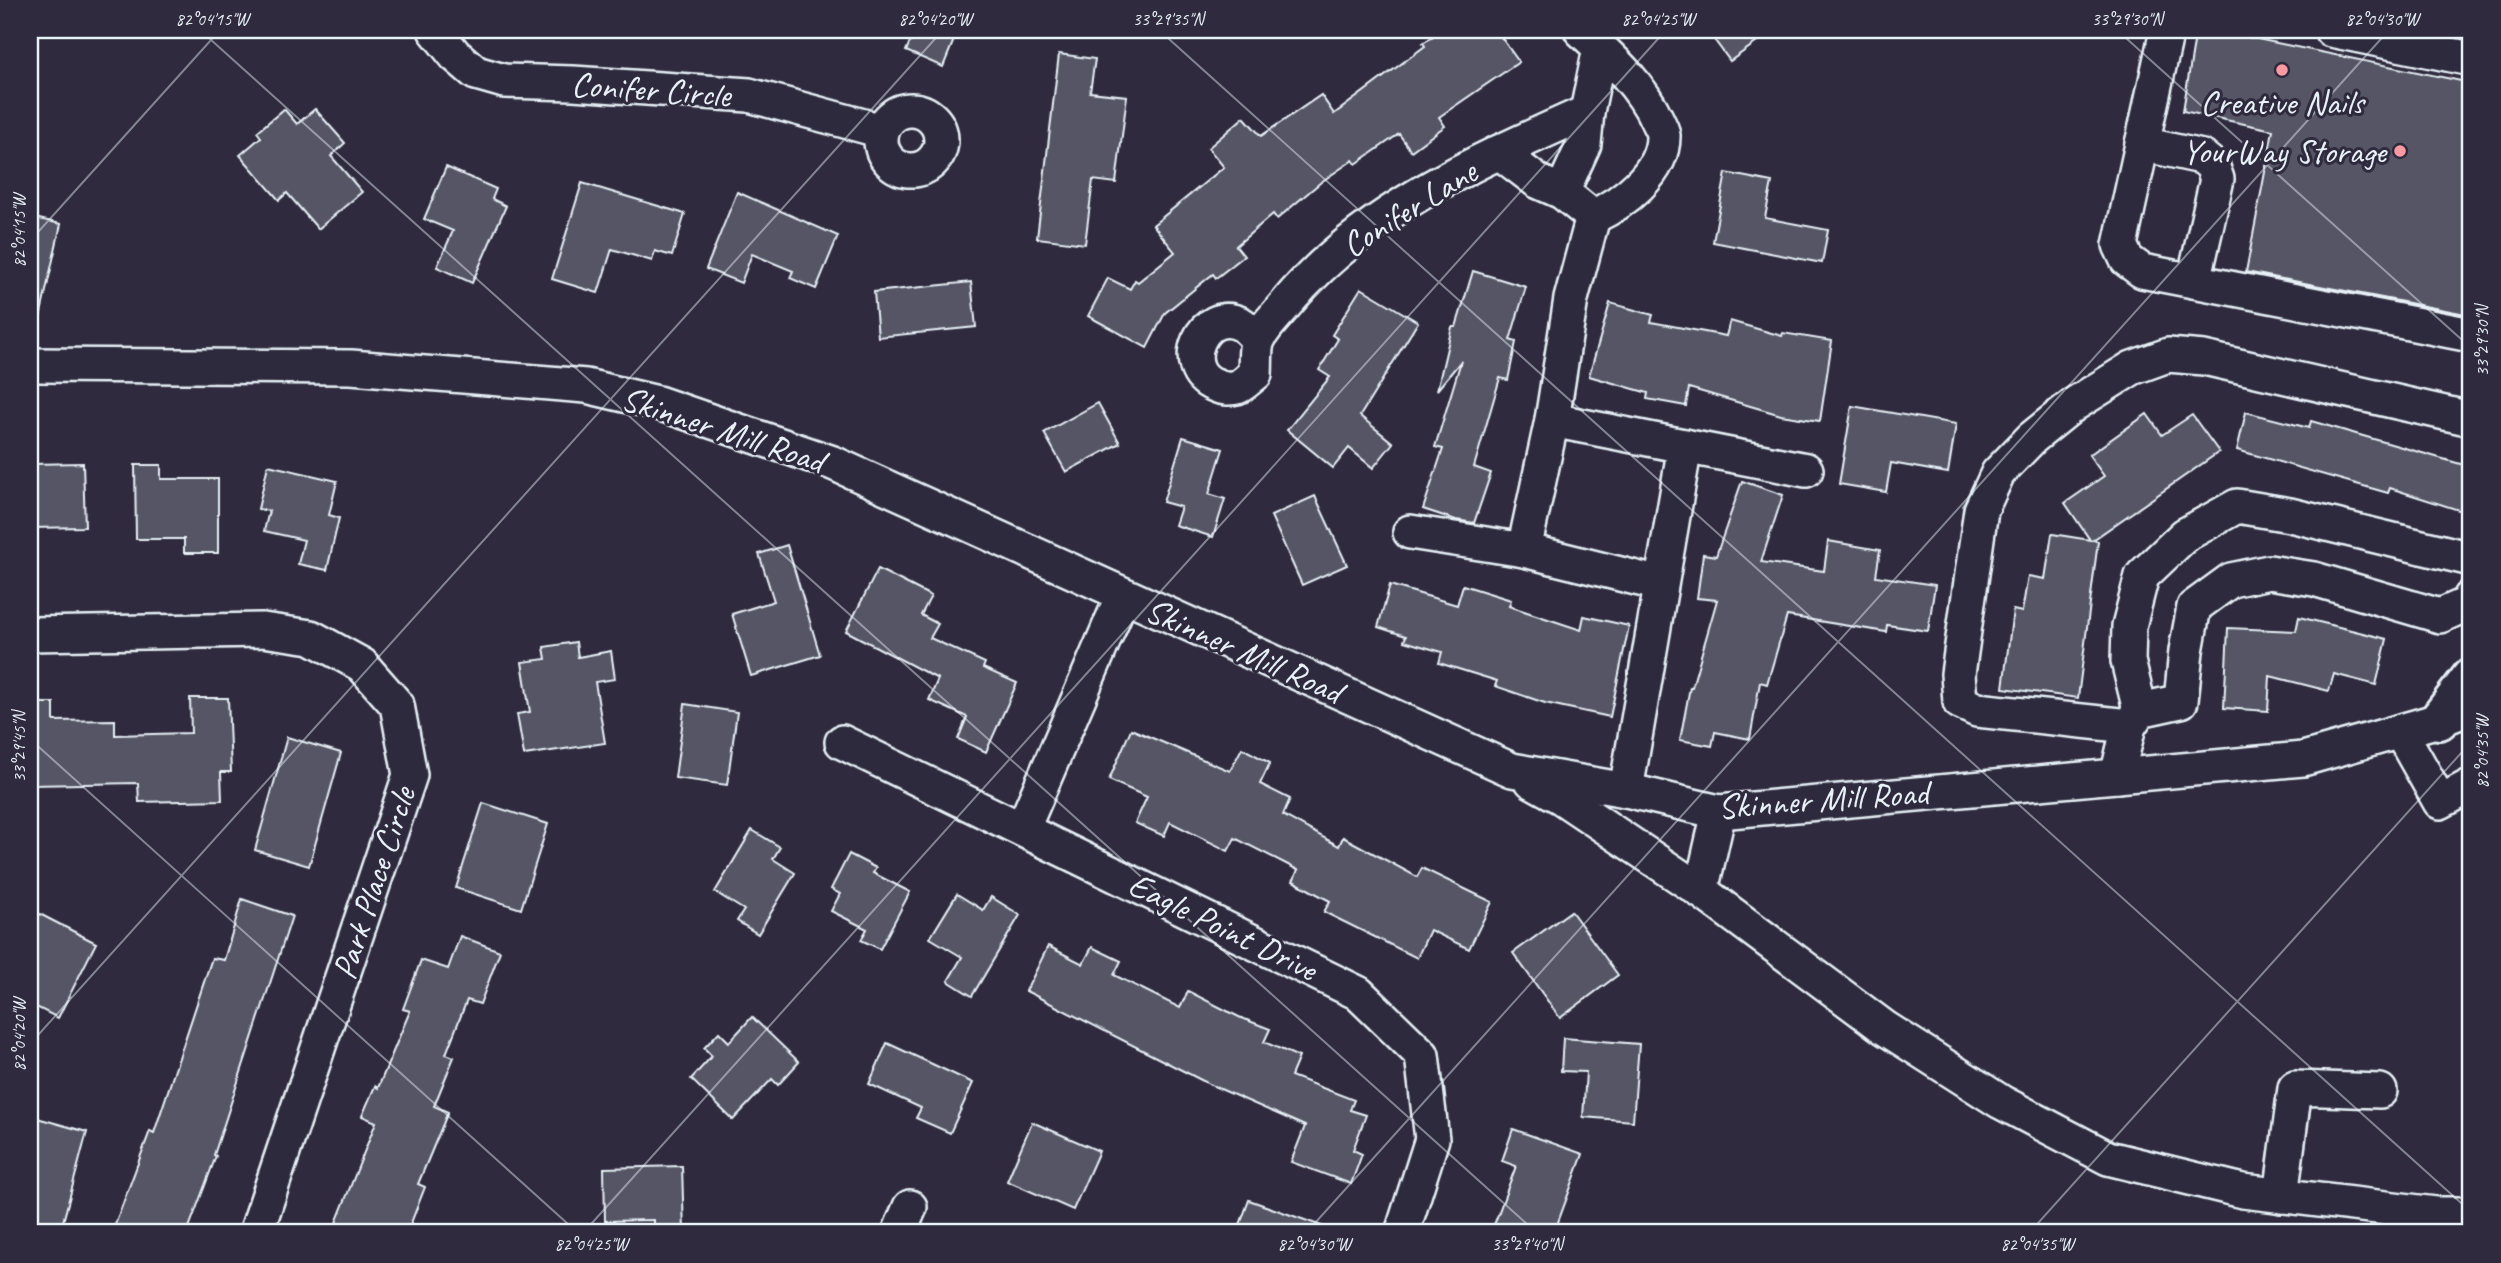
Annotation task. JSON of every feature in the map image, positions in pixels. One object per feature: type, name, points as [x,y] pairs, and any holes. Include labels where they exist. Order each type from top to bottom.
[{"type":"main road","points":[[2455,714],[2471,678]]},
{"type":"street","name":"Conifer Circle","points":[[435,30],[455,55],[476,73],[505,81],[749,95],[882,131]]},
{"type":"street","points":[[2167,30],[2120,245],[2127,260],[2142,271],[2471,335]]},
{"type":"street","points":[[2331,30],[2471,59]]},
{"type":"street","points":[[1562,192],[1584,144],[1590,39]]},
{"type":"street","points":[[1524,550],[1552,420],[1571,299],[1592,218],[1627,198],[1644,180],[1658,160],[1664,134],[1650,105],[1620,66],[1590,39]]},
{"type":"street","name":"Conifer Lane","points":[[1258,339],[1300,287],[1335,253],[1376,222],[1433,186],[1587,112]]},
{"type":"street","points":[[2142,144],[2202,157],[2212,165],[2217,179],[2194,281]]},
{"type":"street","points":[[1499,152],[1537,181],[1562,192],[1592,218]]},
{"type":"street","points":[[2471,419],[2204,358],[2168,355],[2132,368],[2073,405],[2032,438],[1998,472],[1981,510],[1958,674],[1961,702],[1976,710],[2134,718],[2181,701],[2194,607],[2231,580],[2269,572],[2314,579],[2441,615],[2467,604],[2471,597]]},
{"type":"street","name":"Skinner Mill Road","points":[[30,365],[351,367],[586,386],[658,402],[833,464],[1512,770],[1626,790],[1718,812],[2303,759],[2455,714]]},
{"type":"street","points":[[1552,420],[1806,470]]},
{"type":"street","points":[[1626,790],[1685,446]]},
{"type":"street","points":[[2117,776],[2134,718],[2128,661],[2129,626],[2142,576],[2185,535],[2237,506],[2290,515],[2471,559]]},
{"type":"street","points":[[1410,532],[1524,550],[1660,584]]},
{"type":"street","points":[[1023,828],[1123,595]]},
{"type":"street","name":"Park Place Circle","points":[[30,634],[264,630],[311,637],[362,664],[397,705],[410,775],[256,1233]]},
{"type":"street","points":[[2400,731],[2440,802],[2471,779]]},
{"type":"street","name":"Eagle Point Drive","points":[[842,742],[1358,992],[1422,1055],[1432,1139],[1402,1233]]},
{"type":"street","points":[[1512,770],[1561,797],[1701,891],[1885,1028],[2001,1102],[2108,1158],[2243,1191],[2446,1223],[2471,1214]]},
{"type":"street","points":[[1701,891],[1718,812]]},
{"type":"street","points":[[2281,1196],[2295,1088],[2380,1091]]},
{"type":"building","points":[[915,30],[958,30],[943,67],[906,51]]},
{"type":"building","points":[[1442,30],[1496,30],[1519,62],[1439,117],[1445,126],[1411,151],[1399,134],[1356,164],[1353,160],[1321,182],[1277,219],[1273,214],[1236,246],[1244,256],[1216,278],[1213,274],[1165,313],[1147,348],[1088,316],[1108,278],[1130,289],[1135,280],[1138,282],[1175,252],[1153,225],[1224,167],[1208,148],[1244,117],[1261,136],[1321,95],[1334,114],[1425,46],[1423,43]]},
{"type":"building","points":[[1707,30],[1774,30],[1730,61]]},
{"type":"building","points":[[2196,30],[2214,30],[2471,83],[2471,315],[2246,272],[2273,130],[2183,111]]},
{"type":"building","points":[[1059,54],[1095,59],[1090,92],[1127,96],[1116,183],[1093,180],[1085,244],[1037,238]]},
{"type":"building","points":[[284,109],[297,124],[315,109],[345,143],[331,156],[362,192],[318,229],[287,193],[279,200],[240,155],[261,137],[257,132]]},
{"type":"building","points":[[446,167],[496,189],[492,199],[506,206],[472,283],[437,267],[453,231],[424,219]]},
{"type":"building","points":[[1726,173],[1772,182],[1765,218],[1828,230],[1822,263],[1713,242]]},
{"type":"building","points":[[582,183],[685,214],[672,256],[655,251],[652,261],[612,249],[598,293],[552,279]]},
{"type":"building","points":[[737,192],[838,236],[816,289],[790,278],[793,271],[752,254],[741,283],[706,269]]},
{"type":"building","points":[[30,217],[61,224],[39,322],[30,321]]},
{"type":"building","points":[[1473,271],[1526,287],[1510,340],[1516,342],[1508,380],[1500,378],[1474,467],[1491,473],[1474,523],[1423,509],[1443,449],[1435,447],[1461,361],[1437,390],[1452,327],[1456,327]]},
{"type":"building","points":[[971,282],[976,327],[878,337],[874,292]]},
{"type":"building","points":[[1361,288],[1418,322],[1360,416],[1393,443],[1373,468],[1349,448],[1333,468],[1287,430],[1330,377],[1319,370],[1338,339],[1332,335]]},
{"type":"building","points":[[1610,303],[1653,315],[1651,322],[1726,336],[1730,321],[1782,336],[1783,333],[1832,341],[1820,421],[1781,415],[1689,388],[1686,406],[1647,399],[1648,393],[1589,376]]},
{"type":"building","points":[[1098,403],[1120,443],[1066,472],[1044,433]]},
{"type":"building","points":[[1852,406],[1956,424],[1948,473],[1891,463],[1886,492],[1839,484]]},
{"type":"building","points":[[2246,412],[2309,428],[2311,421],[2471,467],[2471,514],[2390,488],[2388,493],[2237,450]]},
{"type":"building","points":[[2147,414],[2162,435],[2192,415],[2219,452],[2093,540],[2098,541],[2078,698],[2003,688],[2013,610],[2022,612],[2028,576],[2045,579],[2052,534],[2090,540],[2065,503],[2104,476],[2089,455]]},
{"type":"building","points":[[1183,437],[1223,449],[1209,494],[1225,499],[1213,537],[1175,525],[1181,507],[1163,502]]},
{"type":"building","points":[[83,463],[85,527],[30,528],[30,464]]},
{"type":"building","points":[[135,465],[161,465],[161,479],[218,479],[218,553],[184,553],[184,539],[136,539]]},
{"type":"building","points":[[268,465],[337,481],[329,515],[339,518],[327,570],[298,564],[304,540],[264,531],[269,511],[258,509]]},
{"type":"building","points":[[1742,481],[1783,495],[1761,562],[1824,571],[1828,541],[1880,550],[1876,576],[1935,585],[1928,631],[1887,625],[1886,632],[1787,616],[1767,684],[1760,682],[1750,739],[1715,732],[1712,746],[1680,740],[1690,687],[1717,600],[1697,598],[1703,554],[1716,556]]},
{"type":"building","points":[[1315,496],[1347,565],[1302,585],[1271,516]]},
{"type":"building","points":[[787,545],[820,655],[751,676],[732,614],[774,601],[759,554]]},
{"type":"building","points":[[878,569],[931,596],[921,615],[938,624],[930,638],[985,663],[983,668],[1017,683],[986,752],[958,739],[967,717],[929,700],[938,679],[846,631]]},
{"type":"building","points":[[1390,585],[1457,605],[1463,585],[1511,600],[1509,606],[1581,630],[1584,616],[1629,626],[1610,717],[1545,703],[1495,686],[1497,681],[1439,663],[1442,652],[1404,641],[1406,636],[1378,627]]},
{"type":"building","points":[[2299,617],[2387,639],[2376,685],[2334,674],[2329,691],[2270,676],[2268,711],[2224,708],[2228,628],[2296,631]]},
{"type":"building","points":[[576,642],[578,657],[611,651],[615,679],[595,682],[605,743],[524,755],[517,714],[530,712],[522,662],[546,659],[544,647]]},
{"type":"building","points":[[190,698],[228,698],[231,772],[221,772],[222,800],[139,802],[138,783],[30,785],[30,703],[54,703],[54,721],[115,720],[115,735],[191,733]]},
{"type":"building","points":[[685,704],[737,712],[727,785],[675,778]]},
{"type":"building","points":[[1131,729],[1230,771],[1242,748],[1270,763],[1260,784],[1290,799],[1283,815],[1339,846],[1343,837],[1417,877],[1422,868],[1492,902],[1469,949],[1430,930],[1417,958],[1324,912],[1330,901],[1293,881],[1298,870],[1235,838],[1228,851],[1170,822],[1164,836],[1135,823],[1147,797],[1109,780]]},
{"type":"building","points":[[287,737],[341,753],[309,866],[255,850]]},
{"type":"building","points":[[483,803],[548,824],[521,909],[456,888]]},
{"type":"building","points":[[752,830],[780,847],[773,859],[795,873],[758,934],[737,921],[744,910],[715,892]]},
{"type":"building","points":[[849,854],[876,868],[873,873],[910,892],[880,949],[861,940],[867,929],[831,911],[840,894],[831,889]]},
{"type":"building","points":[[957,894],[983,910],[991,897],[1020,915],[972,996],[948,981],[962,957],[930,938]]},
{"type":"building","points":[[242,899],[292,916],[214,1155],[216,1156],[187,1233],[112,1233],[150,1131],[154,1133],[212,958],[224,960]]},
{"type":"building","points":[[30,909],[96,943],[58,1018],[30,1004]]},
{"type":"building","points":[[1571,911],[1618,975],[1560,1018],[1513,953]]},
{"type":"building","points":[[460,936],[500,951],[480,1004],[467,1000],[446,1054],[454,1057],[434,1106],[448,1112],[418,1184],[425,1187],[407,1233],[332,1233],[376,1122],[362,1116],[375,1086],[378,1088],[410,1011],[403,1009],[421,960],[448,969]]},
{"type":"building","points":[[1048,946],[1083,964],[1092,947],[1121,961],[1114,975],[1180,1008],[1188,991],[1239,1017],[1270,1029],[1264,1042],[1299,1057],[1291,1076],[1354,1100],[1350,1110],[1366,1115],[1353,1150],[1362,1154],[1351,1184],[1291,1162],[1305,1126],[1209,1084],[1026,991]]},
{"type":"building","points":[[752,1017],[799,1062],[778,1085],[772,1079],[733,1120],[691,1079],[712,1056],[704,1048],[719,1032],[729,1042]]},
{"type":"building","points":[[1563,1038],[1639,1044],[1633,1121],[1583,1117],[1586,1072],[1561,1071]]},
{"type":"building","points":[[887,1043],[973,1083],[950,1133],[916,1118],[921,1108],[869,1084]]},
{"type":"building","points":[[30,1116],[87,1132],[60,1233],[30,1233]]},
{"type":"building","points":[[1032,1122],[1099,1151],[1073,1210],[1007,1181]]},
{"type":"building","points":[[1513,1129],[1583,1154],[1554,1233],[1491,1233],[1516,1166],[1502,1161]]},
{"type":"building","points":[[682,1166],[684,1233],[654,1233],[654,1220],[605,1221],[604,1168]]},
{"type":"building","points":[[1249,1200],[1333,1230],[1332,1233],[1237,1233]]},
{"type":"place","name":"Creative Nails","points":[[2282,70]]},
{"type":"place","name":"YourWay Storage","points":[[2400,151]]}]
